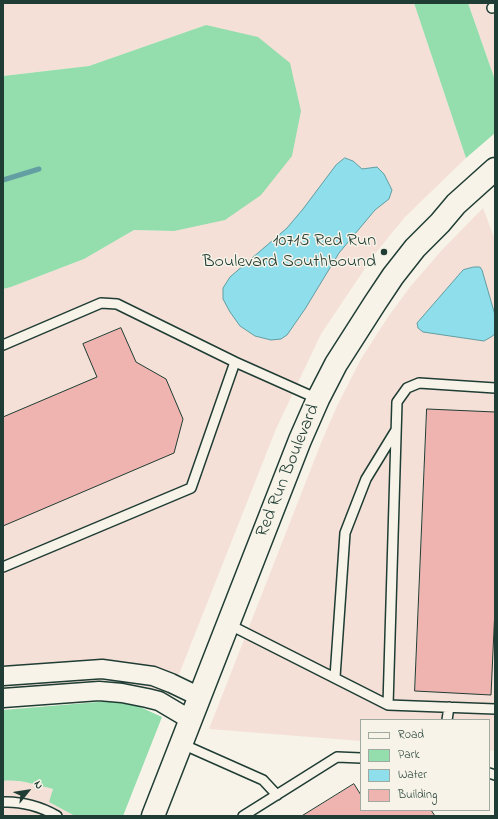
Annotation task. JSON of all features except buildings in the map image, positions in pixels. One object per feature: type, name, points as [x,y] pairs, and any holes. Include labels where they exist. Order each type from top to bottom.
[{"type":"main road","name":"Red Run Boulevard","points":[[153,816],[300,440],[318,399],[336,364],[393,276],[415,248],[456,204],[495,169]]},
{"type":"street","points":[[3,676],[102,669],[153,676],[172,683],[200,697]]},
{"type":"street","points":[[3,698],[99,692],[122,693],[159,701],[191,720]]},
{"type":"lane","points":[[3,345],[101,303],[117,304],[235,362],[318,399]]},
{"type":"lane","points":[[3,567],[191,488],[235,362]]},
{"type":"lane","points":[[388,705],[397,402],[406,388],[419,383],[495,388]]},
{"type":"lane","points":[[335,677],[345,533],[366,478],[396,428]]},
{"type":"lane","points":[[228,624],[388,705],[495,709]]},
{"type":"lane","points":[[447,719],[449,707]]},
{"type":"lane","points":[[182,744],[262,780],[277,795]]},
{"type":"lane","points":[[243,816],[337,757],[360,758]]},
{"type":"lane","points":[[3,802],[31,805],[57,816]]},
{"type":"shaded area","points":[[3,3],[414,3],[466,158],[405,217],[374,255],[321,334],[276,429],[170,697],[148,687],[101,680],[3,687],[3,289],[84,259],[134,230],[174,231],[206,25],[89,66],[3,76]]},
{"type":"shaded area","points":[[468,3],[495,3],[495,80]]},
{"type":"shaded area","points":[[483,208],[495,240],[495,751],[490,750],[490,719],[360,719],[360,741],[209,729],[323,438],[338,404],[361,359],[388,317],[410,287],[441,251]]},
{"type":"shaded area","points":[[12,780],[53,789],[50,802],[75,816],[3,816],[3,781]]},
{"type":"green space","points":[[414,3],[468,3],[495,80],[495,133],[466,158]]},
{"type":"green space","points":[[206,25],[258,37],[290,63],[301,111],[292,156],[261,195],[225,220],[174,231],[134,230],[84,259],[3,289],[3,76],[89,66]]},
{"type":"green space","points":[[110,701],[138,706],[162,717],[123,816],[75,816],[49,802],[53,789],[22,782],[3,781],[3,710]]},
{"type":"water","points":[[345,158],[353,161],[362,169],[377,167],[384,174],[392,190],[389,199],[375,210],[339,253],[305,309],[287,335],[281,339],[271,340],[255,336],[240,326],[230,312],[223,299],[223,288],[230,277],[287,228],[336,165]]},
{"type":"water","points":[[480,267],[482,270],[495,315],[495,334],[484,341],[423,332],[418,328],[417,323],[463,270]]},
{"type":"waterway","points":[[3,180],[39,169]]},
{"type":"place","name":"10715 Red Run Boulevard Southbound","points":[[384,252]]}]
